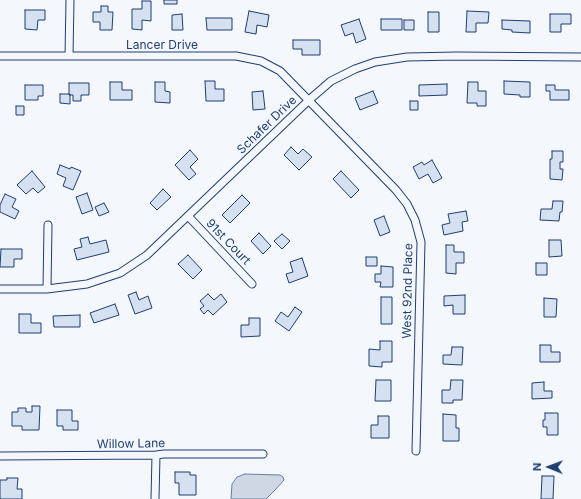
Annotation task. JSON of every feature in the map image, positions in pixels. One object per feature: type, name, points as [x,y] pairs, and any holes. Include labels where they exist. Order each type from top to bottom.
[{"type":"street","points":[[68,56],[70,0]]},
{"type":"street","name":"Lancer Drive","points":[[0,56],[236,56],[261,61],[280,71],[309,100]]},
{"type":"street","name":"Schafer Drive","points":[[0,289],[47,289],[87,284],[120,273],[147,255],[309,100],[331,81],[355,69],[375,62],[407,57],[581,57]]},
{"type":"street","name":"West 92nd Place","points":[[309,100],[396,190],[407,204],[416,220],[421,242],[416,451]]},
{"type":"street","name":"91st Court","points":[[188,216],[252,284]]},
{"type":"street","points":[[47,289],[48,225]]},
{"type":"street","name":"Willow Lane","points":[[0,456],[263,454]]},
{"type":"street","points":[[155,499],[156,455]]},
{"type":"shaded area","points":[[245,474],[280,475],[284,480],[266,499],[231,499],[232,484],[237,477]]},
{"type":"building","points":[[164,0],[177,0],[177,4],[164,4]]},
{"type":"building","points":[[142,1],[151,1],[151,21],[142,20],[142,30],[132,29],[132,9],[142,9]]},
{"type":"building","points":[[101,6],[108,6],[108,12],[113,12],[112,30],[100,30],[100,22],[93,22],[93,12],[101,12]]},
{"type":"building","points":[[25,10],[45,10],[45,20],[38,20],[37,30],[25,29]]},
{"type":"building","points":[[249,11],[269,15],[267,27],[257,25],[256,34],[245,32]]},
{"type":"building","points":[[467,11],[489,12],[488,23],[476,23],[476,32],[466,32]]},
{"type":"building","points":[[428,12],[439,12],[439,32],[428,32]]},
{"type":"building","points":[[182,14],[183,30],[172,30],[172,15]]},
{"type":"building","points":[[550,14],[571,14],[571,24],[561,24],[561,32],[550,32]]},
{"type":"building","points":[[206,18],[232,18],[232,30],[207,30]]},
{"type":"building","points":[[359,19],[366,39],[356,43],[353,33],[345,36],[341,25]]},
{"type":"building","points":[[381,19],[402,19],[402,30],[381,30]]},
{"type":"building","points":[[404,20],[414,20],[414,30],[404,30]]},
{"type":"building","points":[[502,20],[530,21],[530,33],[512,32],[512,30],[502,29]]},
{"type":"building","points":[[293,40],[320,40],[320,55],[302,55],[302,49],[293,49]]},
{"type":"building","points":[[205,81],[215,81],[215,89],[224,89],[224,101],[206,101]]},
{"type":"building","points":[[504,81],[530,82],[530,97],[504,94]]},
{"type":"building","points":[[110,82],[122,82],[122,90],[132,90],[132,100],[110,100]]},
{"type":"building","points":[[155,82],[165,82],[165,91],[170,92],[170,103],[155,102]]},
{"type":"building","points":[[468,82],[478,82],[478,91],[486,91],[486,106],[477,106],[477,103],[467,103]]},
{"type":"building","points":[[69,83],[89,83],[89,95],[81,95],[81,101],[73,101],[73,95],[69,95]]},
{"type":"building","points":[[447,84],[447,95],[419,96],[419,85]]},
{"type":"building","points":[[25,85],[43,85],[43,96],[38,96],[38,100],[25,100]]},
{"type":"building","points":[[546,85],[555,85],[555,90],[569,90],[569,100],[550,100],[550,91],[546,91]]},
{"type":"building","points":[[263,91],[265,109],[253,110],[252,92]]},
{"type":"building","points":[[373,91],[378,103],[360,110],[355,98]]},
{"type":"building","points":[[60,94],[70,94],[70,104],[60,103]]},
{"type":"building","points":[[410,101],[418,101],[418,110],[410,110]]},
{"type":"building","points":[[16,106],[24,106],[24,115],[16,115]]},
{"type":"building","points":[[291,147],[298,154],[303,149],[312,157],[299,170],[284,155]]},
{"type":"building","points":[[190,150],[198,159],[190,167],[196,174],[189,180],[175,165]]},
{"type":"building","points":[[552,151],[563,151],[563,162],[560,162],[560,169],[563,169],[562,180],[550,179],[550,159],[552,159]]},
{"type":"building","points":[[432,160],[442,178],[433,183],[428,174],[419,179],[413,167],[422,162],[424,165]]},
{"type":"building","points":[[60,165],[81,171],[73,190],[63,186],[66,178],[57,174]]},
{"type":"building","points":[[32,171],[45,187],[38,193],[33,188],[26,194],[17,185]]},
{"type":"building","points":[[341,171],[359,190],[351,198],[333,179]]},
{"type":"building","points":[[163,189],[171,197],[157,210],[150,203]]},
{"type":"building","points":[[87,193],[93,210],[82,214],[76,197]]},
{"type":"building","points":[[5,194],[16,199],[12,207],[19,211],[15,219],[0,212],[0,205]]},
{"type":"building","points":[[242,195],[250,203],[230,223],[222,215]]},
{"type":"building","points":[[553,201],[563,201],[559,221],[540,220],[541,209],[552,209]]},
{"type":"building","points":[[104,203],[109,212],[99,216],[95,207]]},
{"type":"building","points":[[466,211],[468,221],[462,222],[463,231],[444,235],[442,225],[450,223],[448,214]]},
{"type":"building","points":[[384,216],[390,232],[380,236],[374,220]]},
{"type":"building","points":[[259,233],[271,246],[263,254],[251,241]]},
{"type":"building","points":[[282,234],[290,241],[282,249],[274,241]]},
{"type":"building","points":[[88,237],[90,244],[106,240],[109,252],[77,260],[74,249],[82,247],[80,239]]},
{"type":"building","points":[[549,240],[561,240],[562,256],[549,257]]},
{"type":"building","points":[[446,245],[454,245],[454,252],[464,252],[464,263],[456,263],[456,274],[446,273]]},
{"type":"building","points":[[1,249],[22,249],[22,259],[14,259],[14,267],[0,267]]},
{"type":"building","points":[[188,255],[202,270],[193,279],[178,264]]},
{"type":"building","points":[[366,257],[377,257],[377,266],[366,266]]},
{"type":"building","points":[[302,258],[308,276],[289,283],[286,274],[293,272],[290,262]]},
{"type":"building","points":[[536,263],[547,263],[547,275],[536,275]]},
{"type":"building","points":[[381,266],[393,267],[393,287],[380,287],[381,282],[375,282],[375,274],[381,274]]},
{"type":"building","points":[[136,292],[139,300],[148,296],[152,308],[135,314],[128,295]]},
{"type":"building","points":[[208,294],[214,300],[221,294],[227,302],[213,315],[208,310],[204,314],[200,309],[204,306],[200,301]]},
{"type":"building","points":[[465,295],[465,314],[453,314],[453,305],[444,306],[444,296]]},
{"type":"building","points":[[381,297],[392,297],[392,324],[381,324]]},
{"type":"building","points":[[544,298],[557,299],[556,317],[544,317]]},
{"type":"building","points":[[115,304],[119,315],[94,323],[90,313]]},
{"type":"building","points":[[295,307],[302,312],[289,331],[275,321],[281,312],[288,317]]},
{"type":"building","points":[[19,314],[31,314],[31,323],[41,323],[41,333],[19,333]]},
{"type":"building","points":[[80,315],[80,327],[54,327],[53,316]]},
{"type":"building","points":[[249,318],[260,318],[260,336],[241,337],[241,325],[249,325]]},
{"type":"building","points":[[380,341],[392,341],[392,362],[382,362],[382,367],[369,366],[369,349],[380,350]]},
{"type":"building","points":[[540,345],[551,345],[551,352],[560,352],[560,362],[540,362]]},
{"type":"building","points":[[452,347],[463,347],[462,365],[443,364],[443,355],[451,355]]},
{"type":"building","points":[[376,380],[391,380],[391,401],[375,401]]},
{"type":"building","points":[[451,380],[463,380],[462,400],[453,400],[453,403],[442,403],[442,390],[450,390]]},
{"type":"building","points":[[544,382],[544,391],[552,391],[552,398],[532,399],[532,383]]},
{"type":"building","points":[[32,406],[40,406],[39,430],[22,430],[22,426],[12,426],[12,412],[18,412],[18,408],[26,408],[26,412],[32,412]]},
{"type":"building","points":[[57,410],[72,410],[72,421],[78,421],[78,430],[63,430],[63,426],[57,426]]},
{"type":"building","points":[[545,413],[558,413],[558,435],[547,435],[547,427],[543,427]]},
{"type":"building","points":[[443,414],[456,415],[456,428],[459,428],[459,441],[443,441]]},
{"type":"building","points":[[378,416],[389,416],[389,438],[371,438],[371,425],[378,425]]},
{"type":"building","points":[[175,472],[190,472],[190,475],[196,475],[196,495],[179,495],[179,483],[175,483]]},
{"type":"building","points":[[542,476],[554,476],[553,499],[541,499]]},
{"type":"building","points":[[7,478],[18,478],[17,489],[22,489],[22,499],[0,499],[0,480],[7,480]]}]
